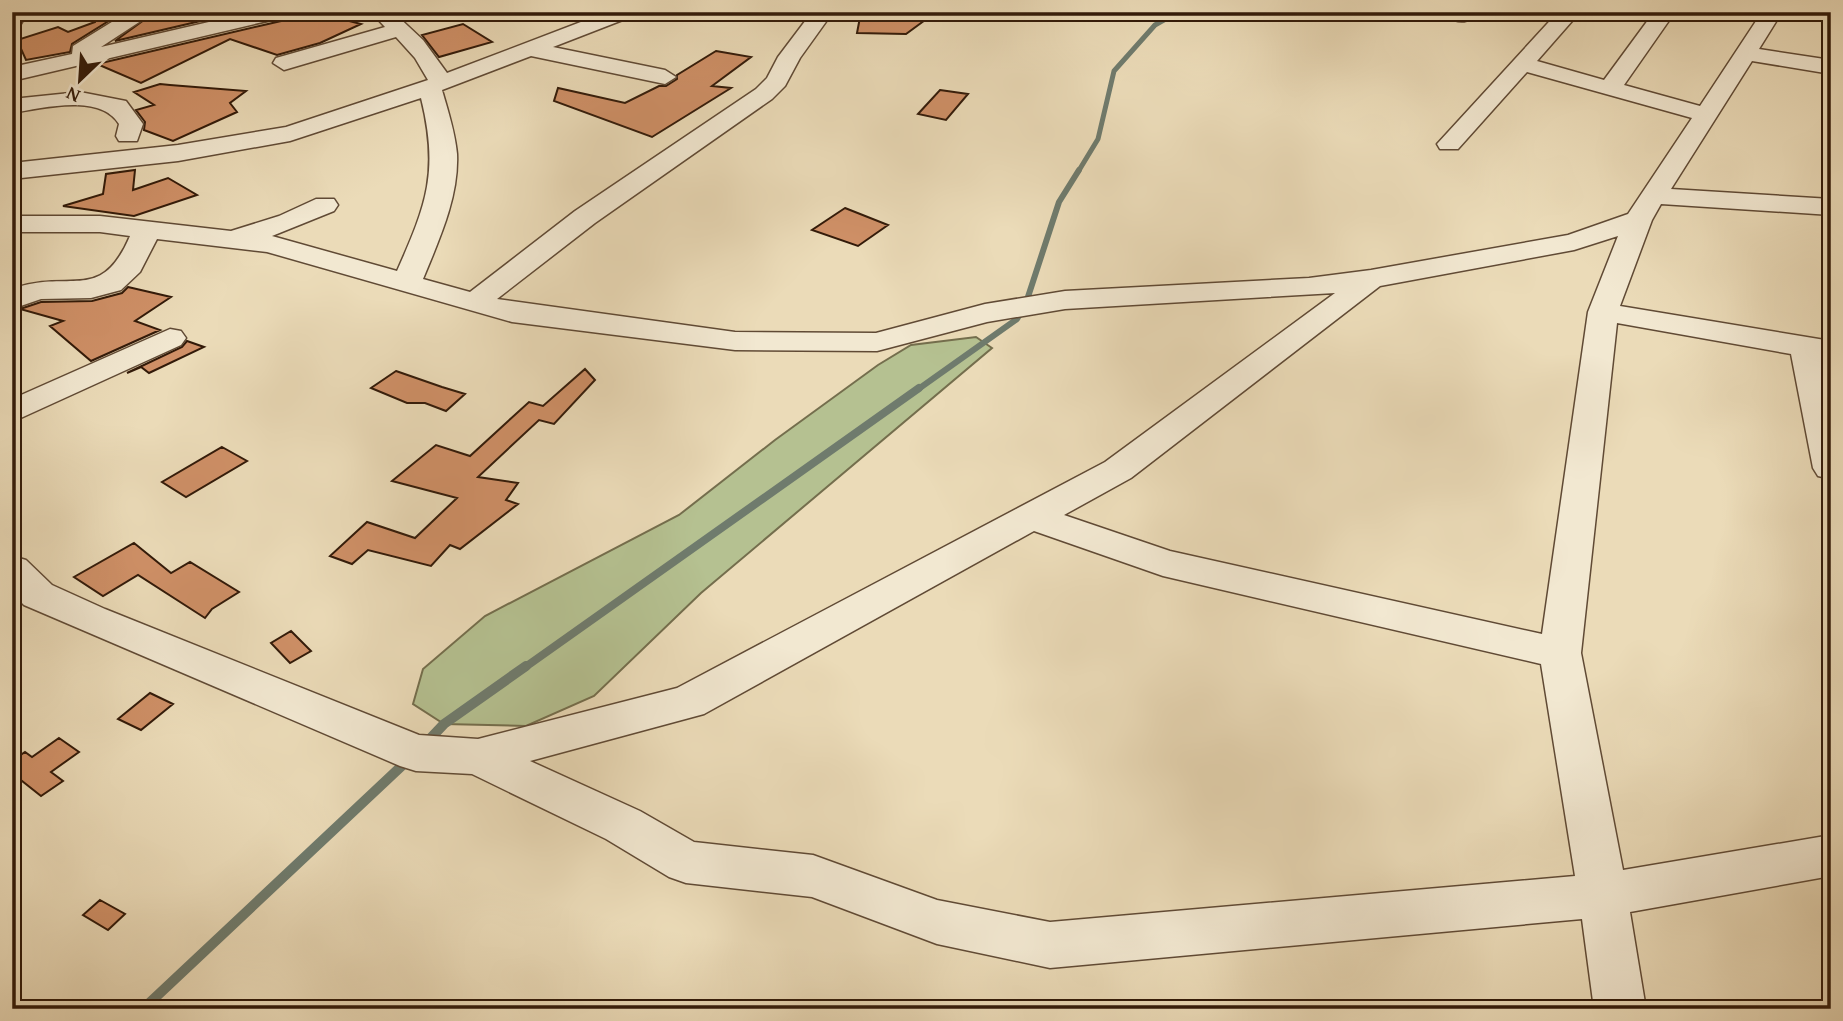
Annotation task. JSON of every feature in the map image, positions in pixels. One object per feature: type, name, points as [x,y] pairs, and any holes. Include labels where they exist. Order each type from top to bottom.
[{"type":"street","points":[[12,23],[18,12]]},
{"type":"street","points":[[12,74],[279,12]]},
{"type":"street","points":[[380,12],[425,53],[436,85],[444,154],[427,234],[407,283]]},
{"type":"street","points":[[581,12],[617,16]]},
{"type":"street","points":[[473,304],[585,217],[764,94],[777,81],[789,57],[823,12]]},
{"type":"street","points":[[1449,145],[1570,12]]},
{"type":"street","points":[[1610,88],[1665,12]]},
{"type":"street","points":[[1620,1009],[1603,895],[1560,653],[1603,312],[1646,208],[1772,12]]},
{"type":"street","points":[[74,60],[118,25],[143,13]]},
{"type":"street","points":[[12,171],[178,153],[268,139],[436,85],[617,16]]},
{"type":"street","points":[[284,63],[400,29]]},
{"type":"street","points":[[529,49],[665,77]]},
{"type":"street","points":[[1746,53],[1831,67]]},
{"type":"street","points":[[1522,64],[1707,115]]},
{"type":"street","points":[[12,106],[70,100],[110,104],[120,107],[131,124],[128,136]]},
{"type":"street","points":[[229,241],[289,222],[325,205]]},
{"type":"street","points":[[12,224],[100,224],[269,244],[512,313],[735,341],[877,342],[985,313],[1065,300],[1309,287],[1371,279],[1574,242],[1646,208],[1831,206]]},
{"type":"street","points":[[12,300],[39,290],[87,291],[121,277],[128,270],[147,230]]},
{"type":"street","points":[[12,569],[38,595],[91,620],[416,753],[478,757],[689,702],[1118,470],[1371,279]]},
{"type":"street","points":[[1603,312],[1818,349],[1831,468]]},
{"type":"street","points":[[12,412],[170,338]]},
{"type":"street","points":[[1032,517],[1163,563],[1560,653]]},
{"type":"street","points":[[478,757],[623,825],[686,862],[813,876],[937,922],[1050,945],[1603,895],[1831,855]]},
{"type":"green space","points":[[976,337],[992,348],[701,593],[594,696],[526,726],[444,724],[413,704],[423,669],[485,616],[679,515],[775,440],[878,365],[911,345]]},
{"type":"building","points":[[96,12],[123,12],[72,44],[70,52],[26,60],[17,40],[58,27],[68,32],[95,22]]},
{"type":"building","points":[[155,12],[239,12],[115,41]]},
{"type":"building","points":[[293,12],[314,12],[361,24],[320,43],[277,55],[230,39],[141,83],[97,64],[281,21]]},
{"type":"building","points":[[861,12],[936,12],[906,34],[857,33]]},
{"type":"building","points":[[463,24],[492,42],[439,57],[422,35]]},
{"type":"building","points":[[716,51],[751,57],[712,86],[731,88],[652,137],[554,101],[558,88],[625,103],[659,86],[666,86],[677,79],[677,75]]},
{"type":"building","points":[[160,84],[246,91],[230,103],[237,112],[173,141],[144,130],[145,122],[136,110],[154,105],[134,92]]},
{"type":"building","points":[[940,90],[968,94],[946,120],[918,114]]},
{"type":"building","points":[[135,170],[133,190],[168,178],[197,195],[134,216],[63,206],[103,194],[106,174]]},
{"type":"building","points":[[845,208],[888,225],[858,246],[812,230]]},
{"type":"building","points":[[128,287],[171,297],[135,321],[160,330],[91,361],[50,326],[63,321],[20,309],[41,302],[92,301],[122,293]]},
{"type":"building","points":[[187,341],[204,347],[149,373],[141,367],[127,373],[182,347]]},
{"type":"building","points":[[585,369],[595,380],[554,424],[539,420],[478,477],[518,483],[506,500],[518,504],[460,549],[450,545],[431,566],[368,550],[352,564],[330,556],[367,522],[415,538],[457,498],[392,481],[436,445],[470,456],[529,402],[543,406]]},
{"type":"building","points":[[396,371],[465,394],[446,411],[425,403],[407,403],[371,388]]},
{"type":"building","points":[[222,447],[247,461],[186,497],[162,482]]},
{"type":"building","points":[[134,543],[171,573],[190,562],[239,592],[212,609],[205,618],[138,575],[103,596],[74,577]]},
{"type":"building","points":[[291,631],[311,651],[290,663],[271,643]]},
{"type":"building","points":[[150,693],[173,704],[141,730],[118,719]]},
{"type":"building","points":[[59,738],[79,752],[51,772],[63,781],[41,796],[12,773],[12,761],[25,752],[32,757]]},
{"type":"building","points":[[100,900],[125,914],[108,930],[83,915]]},
{"type":"waterway","points":[[1078,172],[1098,139],[1114,71],[1155,25],[1178,12]]},
{"type":"waterway","points":[[917,390],[1017,319],[1025,306],[1059,202],[1079,170]]},
{"type":"waterway","points":[[524,668],[919,388]]},
{"type":"waterway","points":[[426,743],[444,724],[526,666]]},
{"type":"waterway","points":[[143,1009],[409,759]]}]
